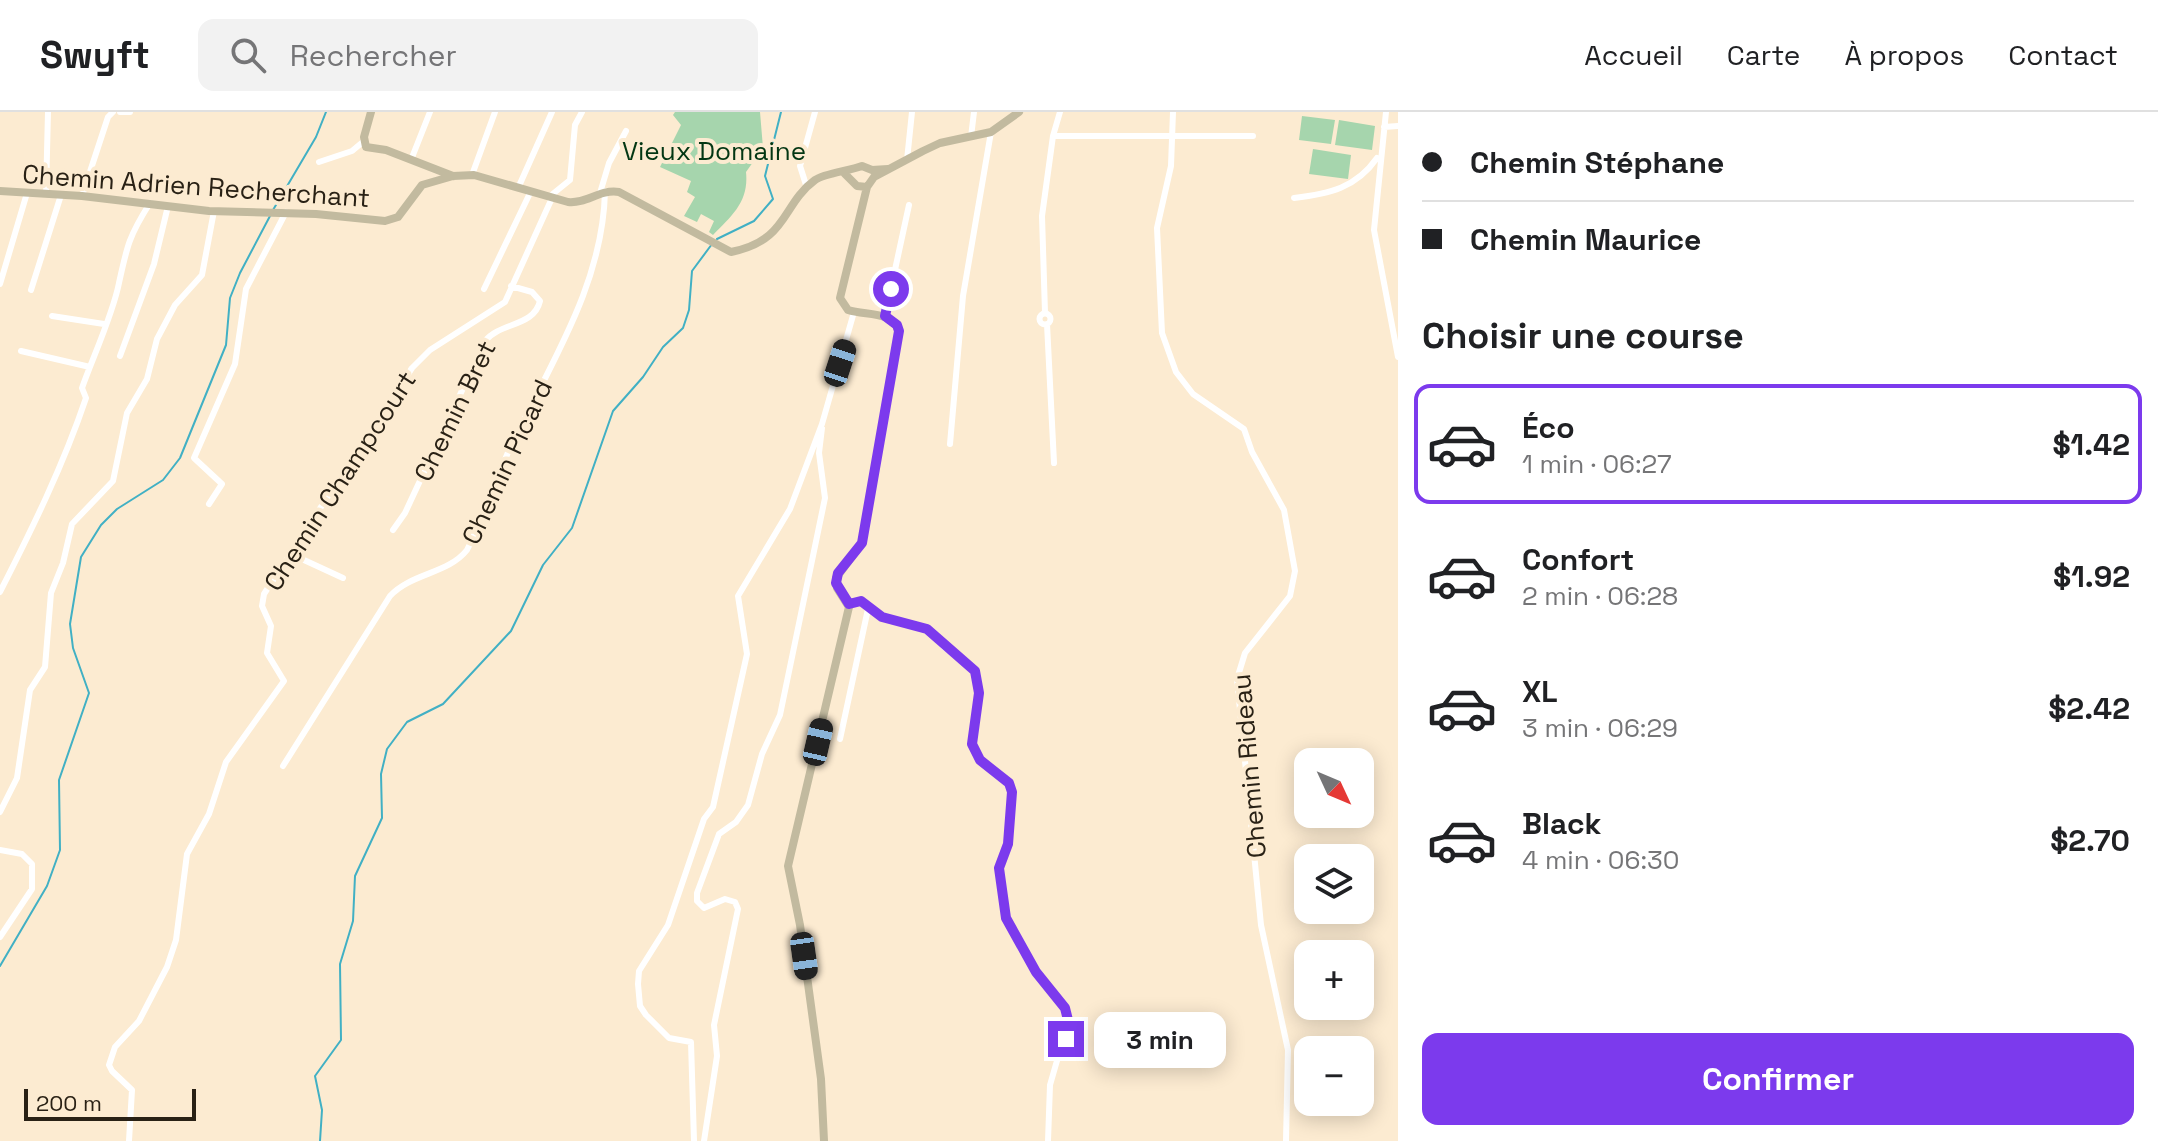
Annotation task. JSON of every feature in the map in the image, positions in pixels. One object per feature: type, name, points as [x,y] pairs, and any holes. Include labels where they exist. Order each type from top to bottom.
[{"type":"main road","points":[[371,112],[364,141],[369,149],[386,150],[453,176]]},
{"type":"main road","points":[[824,1141],[819,1064],[800,925],[788,866],[849,604],[837,588],[836,578],[862,543],[899,331],[897,325],[885,316],[854,312],[842,303],[841,288],[864,190],[873,174],[940,143],[991,132],[1019,112]]},
{"type":"main road","points":[[807,188],[824,175],[850,174],[862,166],[873,174]]},
{"type":"main road","points":[[850,174],[864,190]]},
{"type":"main road","name":"Chemin Adrien Recherchant","points":[[0,191],[82,196],[214,211],[265,211],[393,220],[422,185],[453,176],[472,175],[577,203],[603,192],[619,192],[731,252],[772,234],[786,221],[807,188]]},
{"type":"street","points":[[46,193],[48,112]]},
{"type":"street","points":[[82,196],[108,117],[113,112]]},
{"type":"street","points":[[120,112],[130,112]]},
{"type":"street","points":[[411,160],[430,112]]},
{"type":"street","points":[[472,175],[495,112]]},
{"type":"street","points":[[519,186],[552,112]]},
{"type":"street","name":"Chemin Champcourt","points":[[129,1141],[132,1090],[112,1071],[111,1057],[115,1047],[139,1021],[167,967],[176,940],[187,854],[209,814],[226,762],[281,688],[282,677],[267,653],[271,626],[263,600],[412,368],[430,350],[501,306],[551,198],[570,180],[575,125],[582,112]]},
{"type":"street","points":[[807,188],[800,166],[815,112]]},
{"type":"street","points":[[907,160],[912,112]]},
{"type":"street","points":[[971,137],[974,112]]},
{"type":"street","points":[[1054,463],[1047,324],[1039,319],[1045,313],[1040,242],[1053,136],[1060,112]]},
{"type":"street","name":"Chemin Rideau","points":[[1173,112],[1171,166],[1157,228],[1162,333],[1176,372],[1193,394],[1244,429],[1252,452],[1284,510],[1295,571],[1290,596],[1245,653],[1237,679],[1261,925],[1288,1050],[1286,1141]]},
{"type":"street","points":[[1386,112],[1374,230],[1398,357]]},
{"type":"street","points":[[1384,127],[1398,126]]},
{"type":"street","name":"Chemin Picard","points":[[283,766],[390,596],[407,582],[458,560],[467,550],[509,450],[578,314],[600,243],[603,192],[609,163],[626,131]]},
{"type":"street","points":[[950,444],[966,270],[991,132]]},
{"type":"street","points":[[1053,136],[1253,136]]},
{"type":"street","points":[[319,162],[352,151],[364,141]]},
{"type":"street","points":[[1294,198],[1344,188],[1364,175],[1380,155]]},
{"type":"street","points":[[1364,175],[1377,178]]},
{"type":"street","points":[[484,289],[531,191]]},
{"type":"street","points":[[0,284],[27,193]]},
{"type":"street","points":[[31,290],[61,195]]},
{"type":"street","points":[[0,592],[50,494],[80,417],[86,398],[82,388],[119,284],[120,264],[128,241],[150,203]]},
{"type":"street","points":[[885,316],[909,205]]},
{"type":"street","points":[[120,356],[154,264],[168,206]]},
{"type":"street","points":[[0,812],[17,778],[30,690],[45,667],[51,593],[63,563],[72,524],[113,481],[127,413],[147,379],[157,339],[175,305],[202,275],[214,211]]},
{"type":"street","points":[[209,504],[221,490],[222,484],[194,458],[235,364],[246,289],[284,212]]},
{"type":"street","name":"Chemin Bret","points":[[393,530],[405,513],[485,341],[496,331],[527,319],[538,310],[540,301],[536,295],[511,286]]},
{"type":"street","points":[[694,1141],[691,1042],[669,1038],[646,1015],[640,1006],[639,971],[661,941],[704,819],[713,807],[747,654],[738,596],[790,509],[822,424],[854,312]]},
{"type":"street","points":[[52,316],[104,324]]},
{"type":"street","points":[[21,351],[90,367]]},
{"type":"street","points":[[704,1141],[717,1056],[714,1025],[738,909],[735,902],[725,899],[704,908],[697,901],[698,888],[719,834],[736,822],[748,805],[762,754],[780,715],[825,498],[819,453],[822,424]]},
{"type":"street","points":[[291,554],[343,578]]},
{"type":"street","points":[[849,604],[861,601],[868,609],[897,623],[927,629],[944,647],[970,665],[978,677],[979,693],[972,744],[980,760],[1009,783],[1012,792],[1008,844],[999,868],[1006,918],[1036,972],[1065,1008],[1069,1019],[1050,1085],[1048,1141]]},
{"type":"street","points":[[840,739],[868,609]]},
{"type":"street","points":[[0,850],[22,854],[32,864],[32,889],[0,937]]},
{"type":"street","points":[[683,884],[698,888]]},
{"type":"green space","name":"Vieux Domaine","points":[[675,112],[760,112],[763,148],[746,172],[745,191],[738,207],[713,235],[709,232],[714,221],[701,214],[697,222],[684,216],[695,197],[687,192],[691,181],[660,167],[681,125],[673,115]]},
{"type":"green space","points":[[1302,116],[1335,120],[1331,144],[1299,140]]},
{"type":"green space","points":[[1339,120],[1375,126],[1372,150],[1335,145]]},
{"type":"green space","points":[[1313,149],[1351,155],[1348,179],[1309,174]]},
{"type":"waterway","points":[[273,210],[316,137],[326,112]]},
{"type":"waterway","points":[[717,239],[754,221],[773,199],[765,176],[781,112]]},
{"type":"waterway","points":[[0,966],[47,886],[60,850],[59,780],[89,693],[73,648],[70,624],[81,557],[101,525],[117,509],[163,480],[180,458],[226,345],[230,298],[270,216]]},
{"type":"waterway","points":[[320,1141],[322,1110],[315,1076],[341,1040],[340,964],[353,921],[355,876],[382,818],[381,774],[387,749],[407,722],[443,704],[511,631],[543,565],[572,528],[613,411],[643,377],[663,347],[683,328],[689,310],[692,271],[712,244]]},
{"type":"route","points":[[891,289],[885,316],[893,320],[899,331],[862,543],[857,554],[838,573],[837,588],[849,604],[861,601],[882,617],[927,629],[975,671],[979,693],[972,744],[980,760],[1000,774],[1009,783],[1012,792],[1008,844],[998,873],[1006,918],[1012,934],[1036,972],[1065,1008],[1069,1019],[1066,1039]]}]
